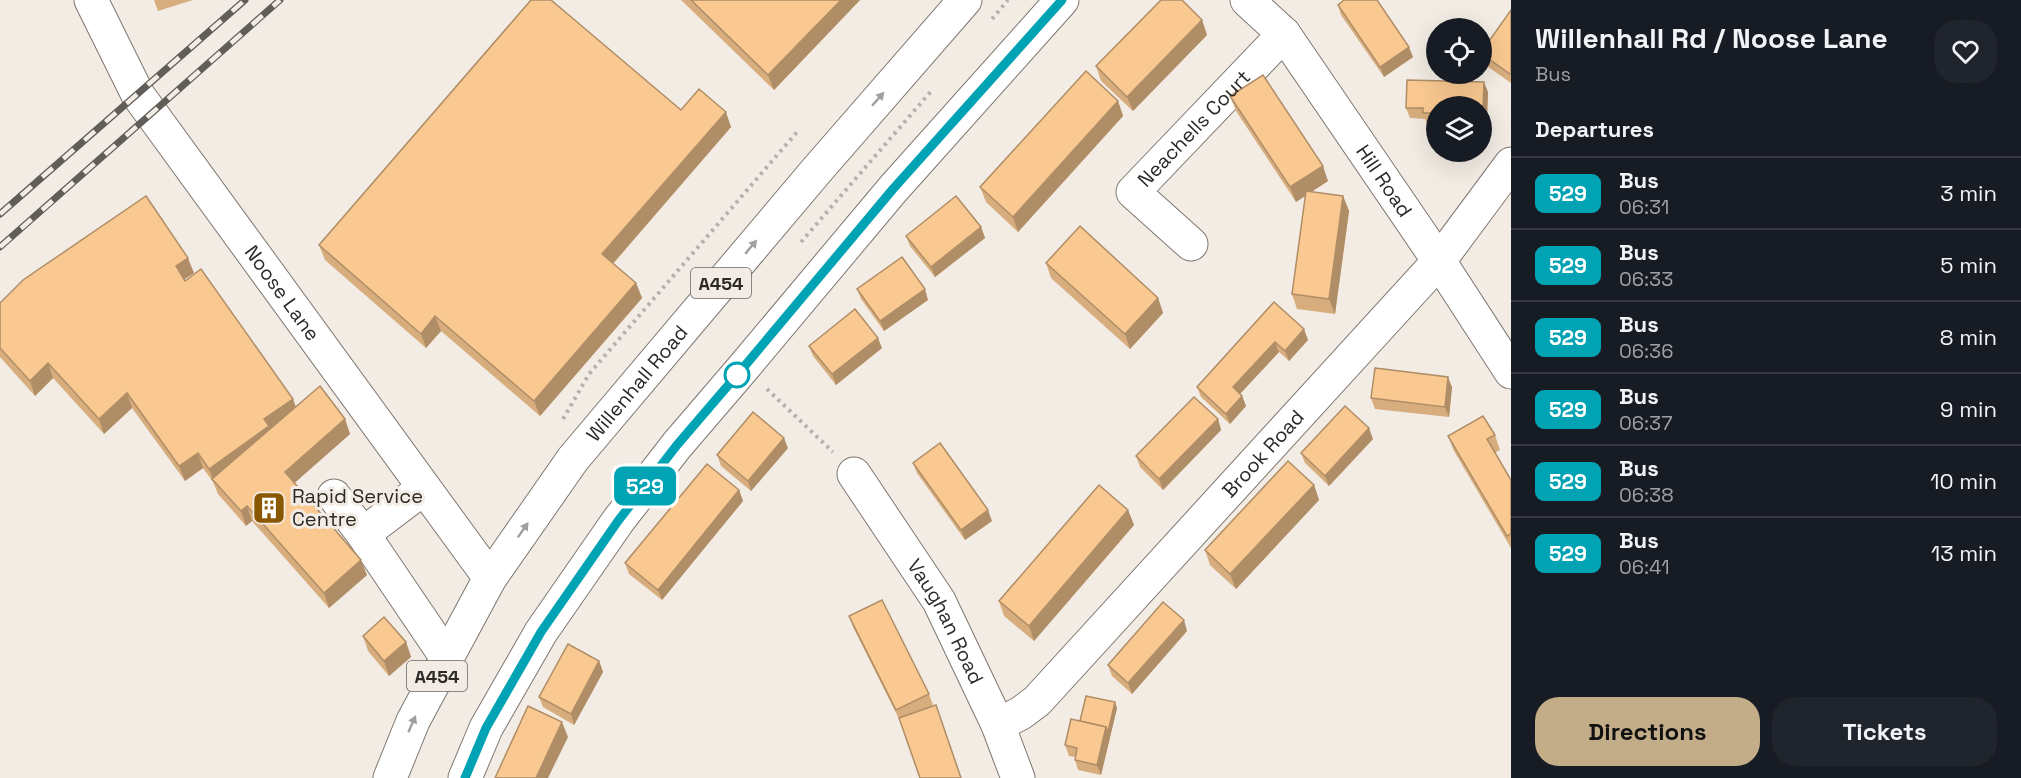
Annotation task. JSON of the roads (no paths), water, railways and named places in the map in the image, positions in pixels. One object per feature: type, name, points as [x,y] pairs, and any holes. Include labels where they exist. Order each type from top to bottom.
[{"type":"main road","name":"Noose Lane","points":[[91,0],[138,95],[490,578]]},
{"type":"main road","name":"Willenhall Road","points":[[390,778],[413,721],[490,578],[580,450],[817,170],[965,0]]},
{"type":"main road","points":[[465,778],[486,728],[541,632],[618,521],[677,445],[893,189],[1062,0]]},
{"type":"main road","name":"Hill Road","points":[[1247,0],[1284,34],[1440,261],[1511,372]]},
{"type":"main road","name":"Neachells Court","points":[[1191,244],[1133,192],[1284,34]]},
{"type":"main road","name":"Brook Road","points":[[998,725],[1021,713],[1037,701],[1440,261],[1511,164]]},
{"type":"main road","name":"Vaughan Road","points":[[854,474],[939,601],[998,725],[1018,778]]},
{"type":"main road","points":[[363,534],[424,488]]},
{"type":"main road","points":[[334,496],[363,534],[447,658]]},
{"type":"railway","points":[[0,214],[245,0]]},
{"type":"railway","points":[[0,247],[280,0]]},
{"type":"place","name":"Rapid Service Centre","points":[[269,508]]}]
